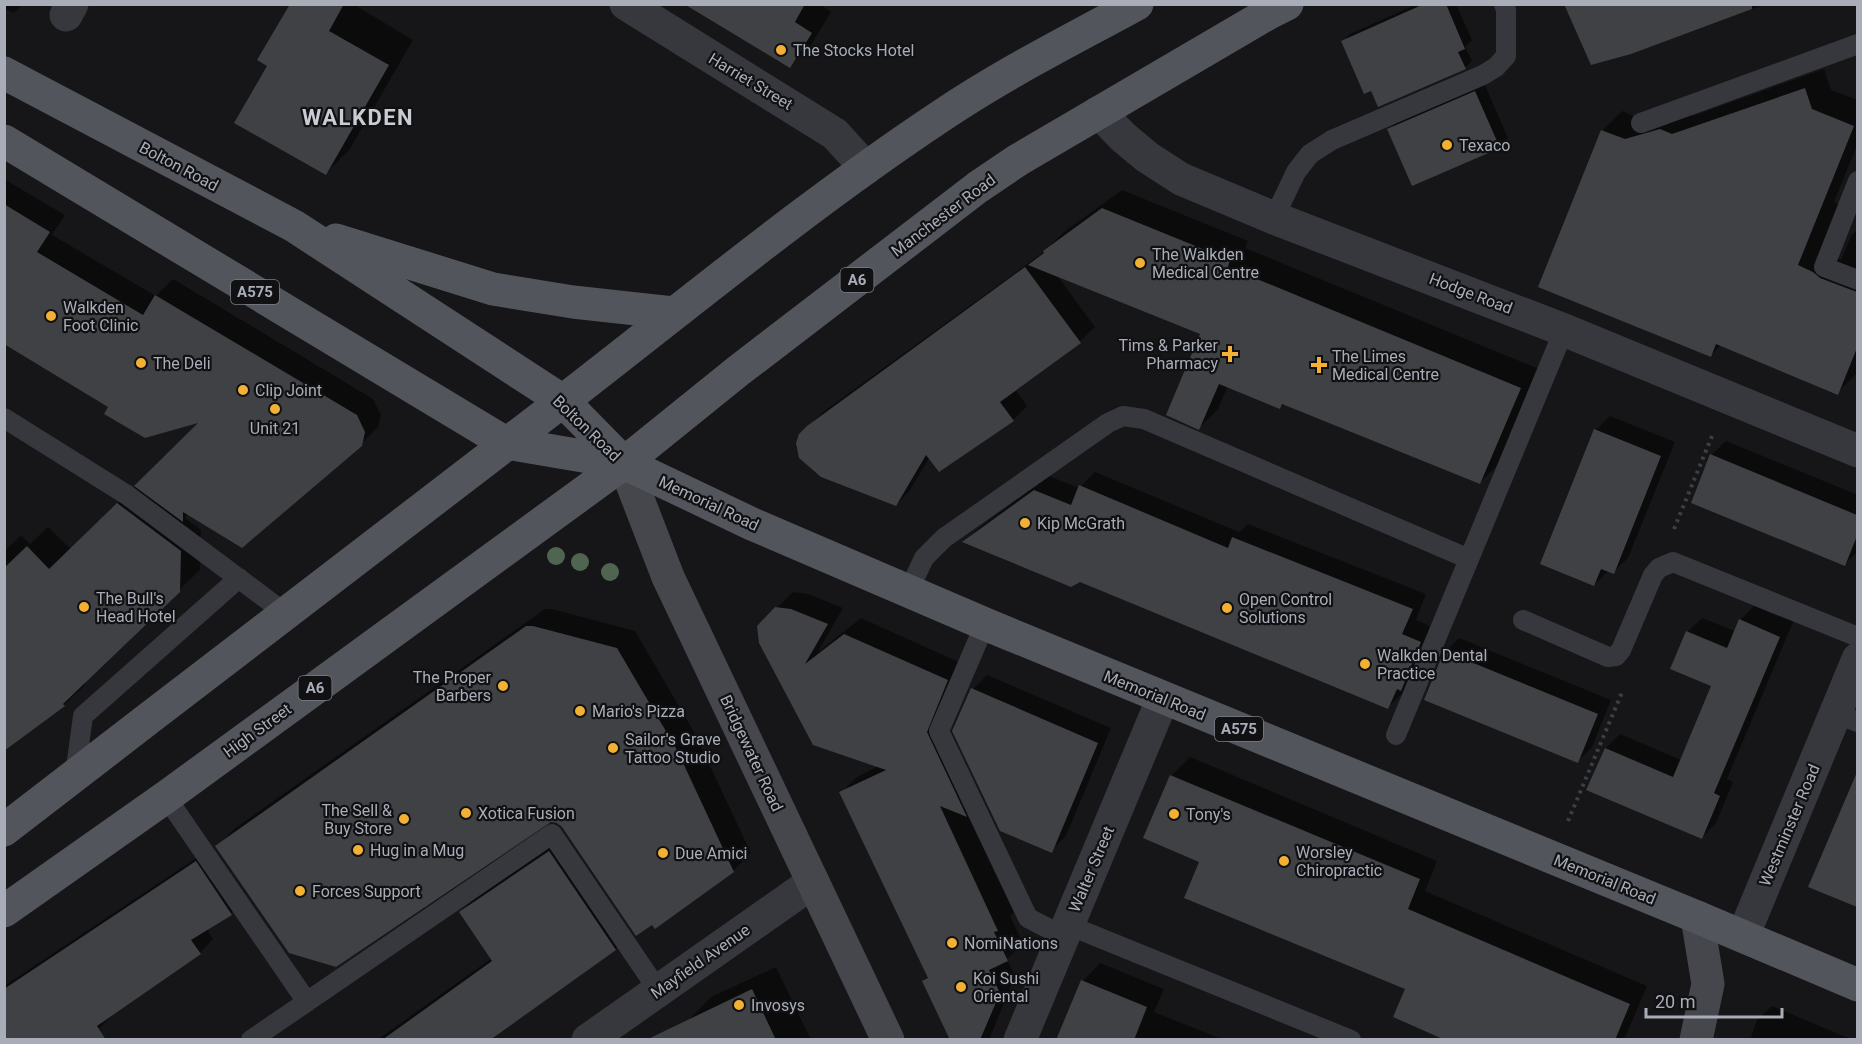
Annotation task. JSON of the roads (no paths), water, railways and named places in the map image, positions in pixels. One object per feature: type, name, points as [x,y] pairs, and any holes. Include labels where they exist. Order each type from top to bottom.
[{"type":"main road","points":[[4,830],[506,442],[563,401],[673,313],[866,168],[943,114],[1045,54],[1137,4]]},
{"type":"main road","name":"Manchester Road","points":[[624,463],[738,371],[978,187],[1018,160],[1287,4]]},
{"type":"main road","name":"Bolton Road","points":[[4,73],[294,226],[563,401],[624,463]]},
{"type":"main road","name":"Bolton Road","points":[[4,141],[506,442],[624,463]]},
{"type":"main road","name":"A575","points":[[294,226],[493,289],[573,302],[673,313]]},
{"type":"main road","name":"Memorial Road","points":[[624,463],[778,536],[985,624],[1857,985]]},
{"type":"main road","name":"High Street","points":[[4,911],[166,797],[624,463]]},
{"type":"main road","name":"Bridgewater Road","points":[[624,463],[668,577],[888,1040]]},
{"type":"main road","name":"Westminster Road","points":[[1696,1040],[1708,984],[1697,917]]},
{"type":"main road","name":"Westminster Road","points":[[1708,984],[1743,936]]},
{"type":"street","name":"Harriet Street","points":[[626,4],[835,134],[866,168]]},
{"type":"street","name":"Hodge Road","points":[[1100,112],[1123,138],[1181,179],[1274,218],[1564,330],[1857,451]]},
{"type":"street","name":"Westminster Road","points":[[1743,936],[1846,718],[1857,659]]},
{"type":"street","name":"Walter Street","points":[[1020,1040],[1163,698]]},
{"type":"street","name":"Mayfield Avenue","points":[[588,1040],[813,882]]},
{"type":"lane","points":[[1274,218],[1296,172],[1310,154],[1332,140],[1483,75],[1496,67],[1506,56],[1504,4]]},
{"type":"lane","points":[[1641,123],[1857,44]]},
{"type":"lane","points":[[1857,181],[1824,267],[1857,280]]},
{"type":"lane","points":[[1395,735],[1564,330]]},
{"type":"lane","points":[[909,590],[924,558],[944,538],[1108,423],[1123,416],[1144,419],[1469,559]]},
{"type":"lane","points":[[4,418],[128,495],[285,613]]},
{"type":"lane","points":[[1523,620],[1608,657],[1616,656],[1621,650],[1653,575],[1665,564],[1673,562],[1857,637]]},
{"type":"lane","points":[[75,775],[83,716],[239,578]]},
{"type":"lane","points":[[985,624],[939,731],[1028,918],[1065,930],[1351,1040]]},
{"type":"lane","points":[[166,797],[307,1002]]},
{"type":"lane","points":[[251,1040],[552,834],[658,990]]},
{"type":"place","name":"The Stocks Hotel","points":[[781,50]]},
{"type":"place","name":"Texaco","points":[[1447,145]]},
{"type":"place","name":"The Walkden Medical Centre","points":[[1140,263]]},
{"type":"place","name":"Walkden Foot Clinic","points":[[51,316]]},
{"type":"place","name":"Tims & Parker Pharmacy","points":[[1230,354]]},
{"type":"place","name":"The Deli","points":[[141,363]]},
{"type":"place","name":"The Limes Medical Centre","points":[[1319,365]]},
{"type":"place","name":"Clip Joint","points":[[243,390]]},
{"type":"place","name":"Unit 21","points":[[275,409]]},
{"type":"place","name":"Kip McGrath","points":[[1025,523]]},
{"type":"place","name":"The Bull's Head Hotel","points":[[84,607]]},
{"type":"place","name":"Open Control Solutions","points":[[1227,608]]},
{"type":"place","name":"Walkden Dental Practice","points":[[1365,664]]},
{"type":"place","name":"The Proper Barbers","points":[[503,686]]},
{"type":"place","name":"Mario's Pizza","points":[[580,711]]},
{"type":"place","name":"Sailor's Grave Tattoo Studio","points":[[613,748]]},
{"type":"place","name":"Xotica Fusion","points":[[466,813]]},
{"type":"place","name":"Tony's","points":[[1174,814]]},
{"type":"place","name":"The Sell & Buy Store","points":[[404,819]]},
{"type":"place","name":"Hug in a Mug","points":[[358,850]]},
{"type":"place","name":"Due Amici","points":[[663,853]]},
{"type":"place","name":"Worsley Chiropractic","points":[[1284,861]]},
{"type":"place","name":"Forces Support","points":[[300,891]]},
{"type":"place","name":"NomiNations","points":[[952,943]]},
{"type":"place","name":"Koi Sushi Oriental","points":[[961,987]]},
{"type":"place","name":"Invosys","points":[[739,1005]]},
{"type":"district","name":"WALKDEN","points":[[358,117]]}]
